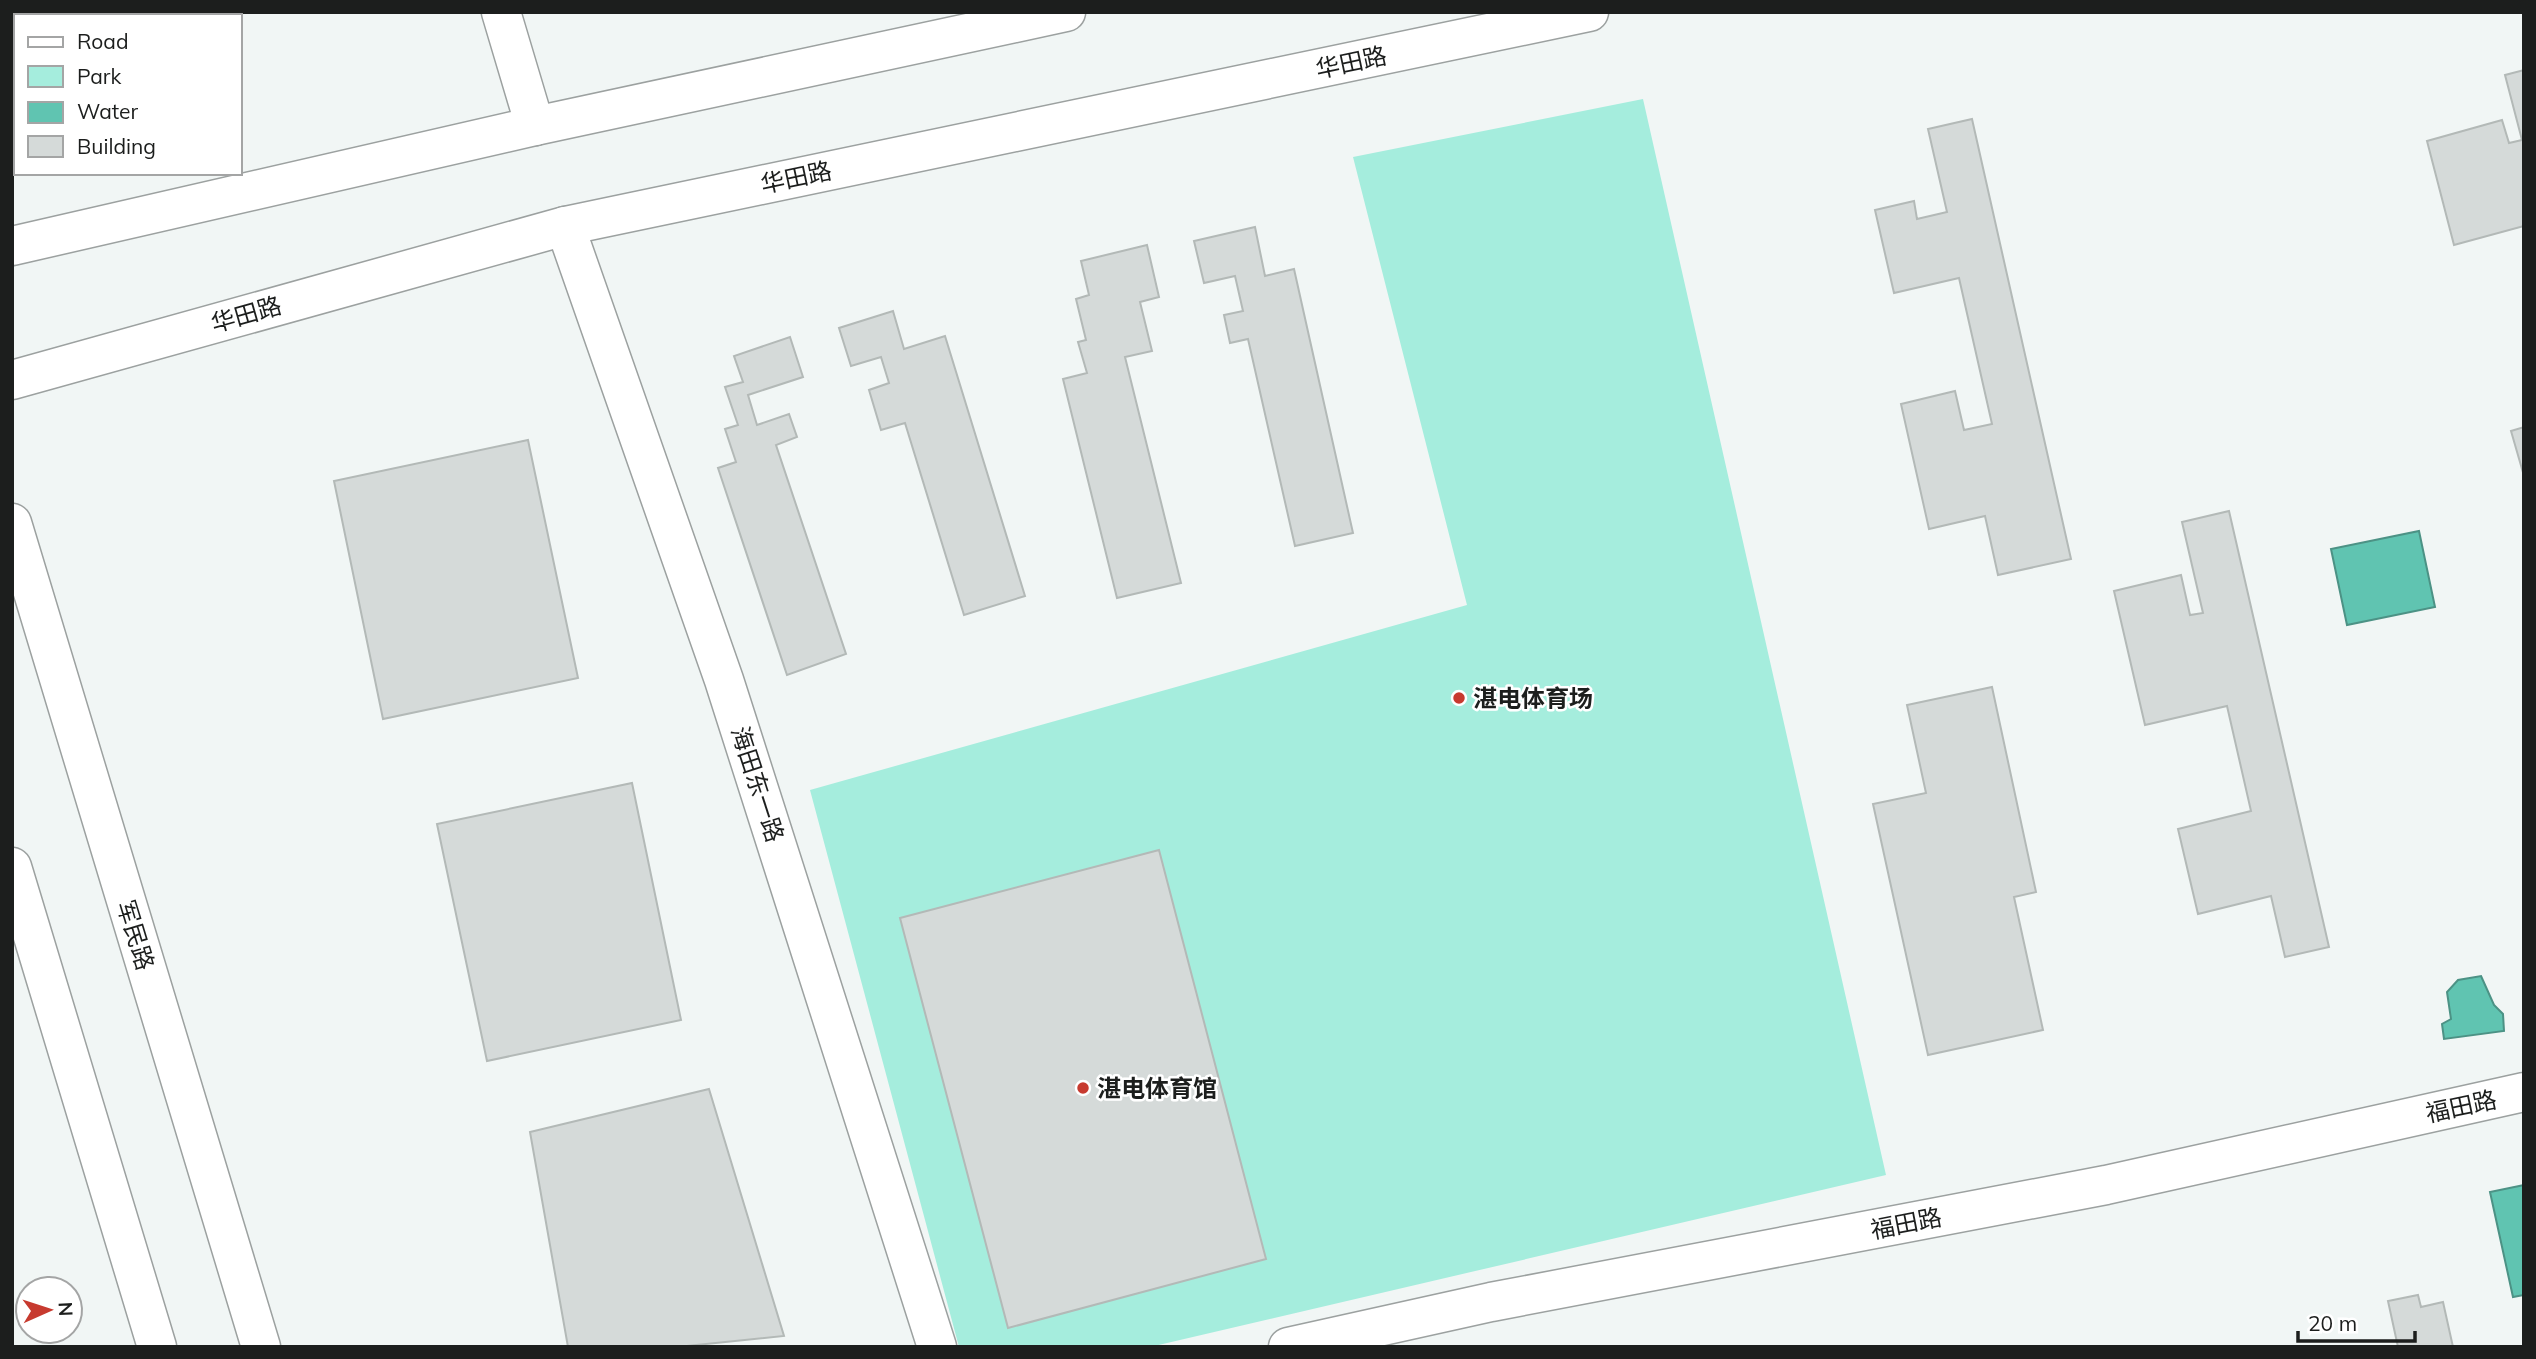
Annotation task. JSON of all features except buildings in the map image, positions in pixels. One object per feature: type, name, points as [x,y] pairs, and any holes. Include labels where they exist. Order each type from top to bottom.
[{"type":"street","points":[[501,12],[535,126]]},
{"type":"street","points":[[12,246],[535,126],[1066,12]]},
{"type":"street","name":"华田路","points":[[12,380],[565,226],[1589,12]]},
{"type":"street","name":"海田东一路","points":[[565,226],[724,680],[937,1347]]},
{"type":"street","name":"军民路","points":[[12,523],[261,1347]]},
{"type":"street","points":[[12,867],[157,1347]]},
{"type":"street","name":"福田路","points":[[1288,1347],[1491,1302],[2106,1185],[2524,1092]]},
{"type":"green space","name":"湛电体育场","points":[[1643,99],[1886,1175],[1150,1347],[959,1347],[810,790],[1467,605],[1353,157]]},
{"type":"water","points":[[2419,531],[2435,607],[2347,625],[2331,549]]},
{"type":"water","points":[[2481,976],[2494,1005],[2503,1014],[2504,1031],[2444,1039],[2442,1024],[2451,1019],[2447,992],[2458,980]]},
{"type":"water","points":[[2524,1185],[2524,1295],[2513,1297],[2490,1192]]},
{"type":"place","name":"湛电体育场","points":[[1459,698]]},
{"type":"place","name":"湛电体育馆","points":[[1083,1088]]}]
